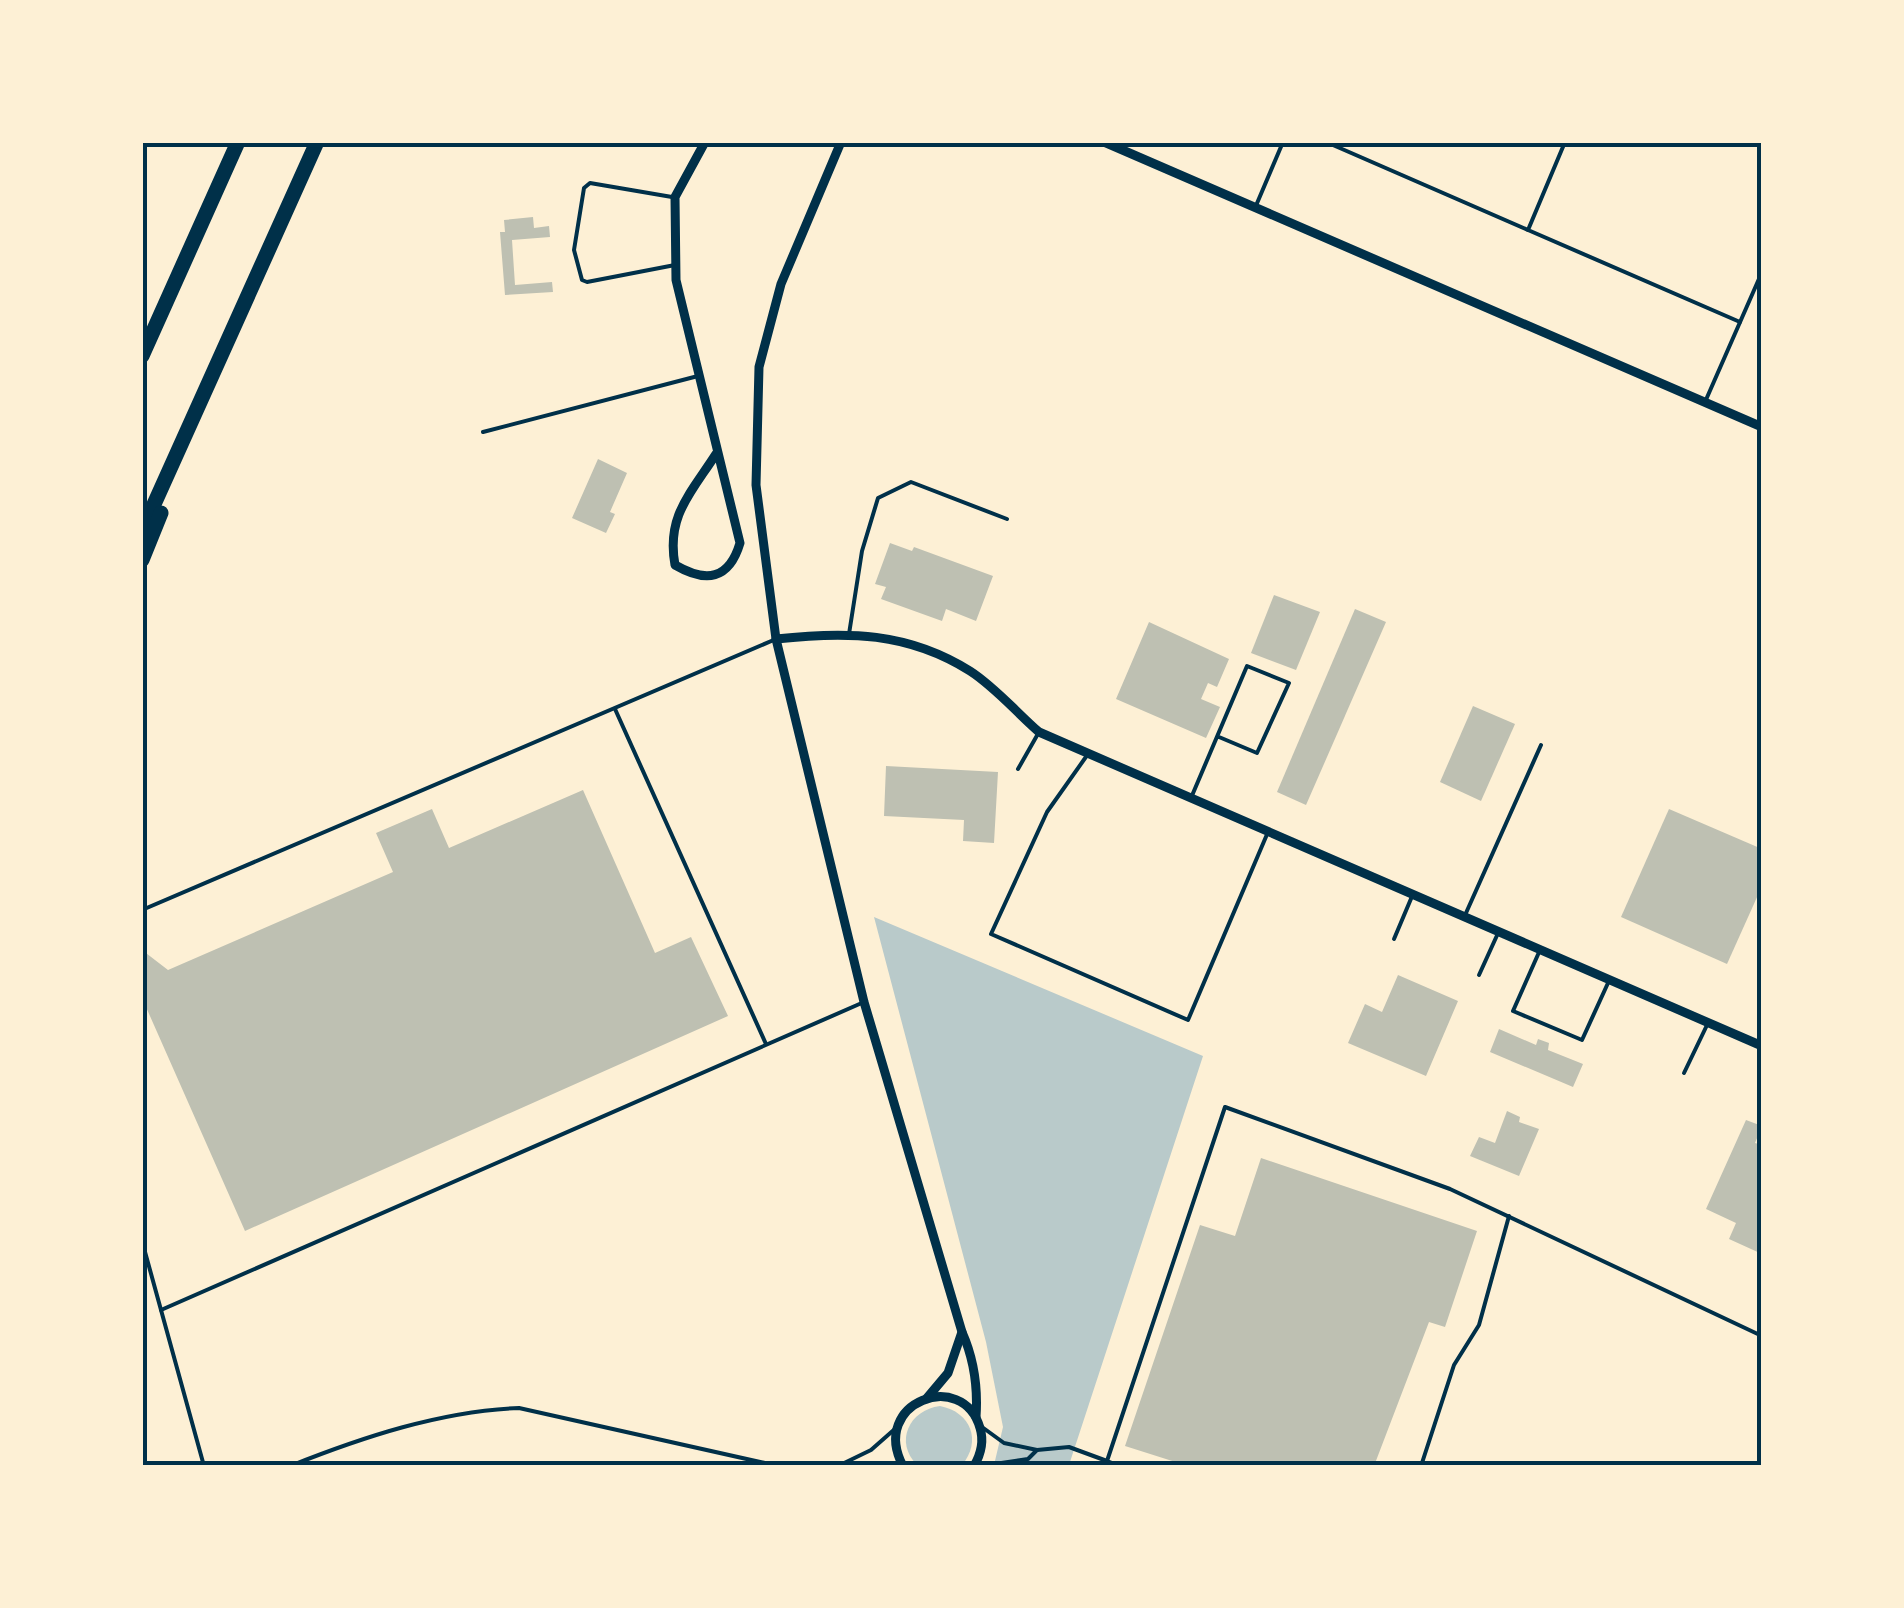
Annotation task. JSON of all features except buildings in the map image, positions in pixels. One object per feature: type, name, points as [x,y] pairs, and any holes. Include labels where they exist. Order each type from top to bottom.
[{"type":"highway","points":[[145,349],[238,142]]},
{"type":"highway","points":[[142,531],[317,142]]},
{"type":"highway","points":[[142,560],[236,323]]},
{"type":"street","points":[[705,142],[675,197],[675,266],[740,544],[734,563],[716,575],[693,576],[675,565],[670,542],[674,519],[716,454]]},
{"type":"street","points":[[841,142],[781,284],[760,367],[756,486],[776,639],[864,1002],[971,1352],[982,1448],[974,1466]]},
{"type":"street","points":[[1104,142],[1762,426]]},
{"type":"street","points":[[776,639],[849,634],[886,637],[929,649],[972,672],[1039,732],[1762,1046]]},
{"type":"street","points":[[927,1398],[948,1373],[962,1332]]},
{"type":"street","points":[[903,1466],[895,1441],[896,1428],[908,1409],[938,1396],[960,1402],[978,1421]]},
{"type":"lane","points":[[1254,208],[1283,142]]},
{"type":"lane","points":[[1326,142],[1740,322]]},
{"type":"lane","points":[[1528,230],[1565,142]]},
{"type":"lane","points":[[675,197],[590,183],[584,188],[574,250],[582,280],[587,282],[675,266]]},
{"type":"lane","points":[[1705,402],[1762,272]]},
{"type":"lane","points":[[482,432],[698,376]]},
{"type":"lane","points":[[849,634],[862,551],[878,498],[911,482],[1007,519]]},
{"type":"lane","points":[[142,910],[776,639]]},
{"type":"lane","points":[[1192,798],[1247,666],[1289,683],[1257,752],[1218,737]]},
{"type":"lane","points":[[614,709],[766,1044]]},
{"type":"lane","points":[[1018,768],[1039,732]]},
{"type":"lane","points":[[1464,918],[1540,744]]},
{"type":"lane","points":[[1088,753],[1047,812],[990,934],[1188,1020],[1268,832]]},
{"type":"lane","points":[[1394,939],[1413,894]]},
{"type":"lane","points":[[1480,974],[1499,932]]},
{"type":"lane","points":[[1540,950],[1513,1011],[1582,1040],[1610,980]]},
{"type":"lane","points":[[162,1310],[864,1002]]},
{"type":"lane","points":[[1684,1073],[1708,1022]]},
{"type":"lane","points":[[1107,1461],[1225,1108],[1450,1189],[1762,1336]]},
{"type":"lane","points":[[1421,1466],[1454,1365],[1478,1325],[1509,1216]]},
{"type":"lane","points":[[142,1241],[204,1466]]},
{"type":"lane","points":[[290,1466],[349,1442],[478,1410],[520,1408],[778,1466]]},
{"type":"lane","points":[[978,1421],[1004,1443],[1036,1450],[1069,1447],[1120,1466]]},
{"type":"lane","points":[[838,1466],[871,1450],[896,1428]]},
{"type":"lane","points":[[982,1466],[1028,1459],[1036,1450]]},
{"type":"shaded area","points":[[874,917],[1203,1056],[1069,1465],[994,1465],[1003,1427],[986,1342]]},
{"type":"shaded area","points":[[940,1406],[966,1421],[972,1437],[968,1456],[962,1465],[917,1465],[907,1447],[908,1428],[920,1414]]}]
